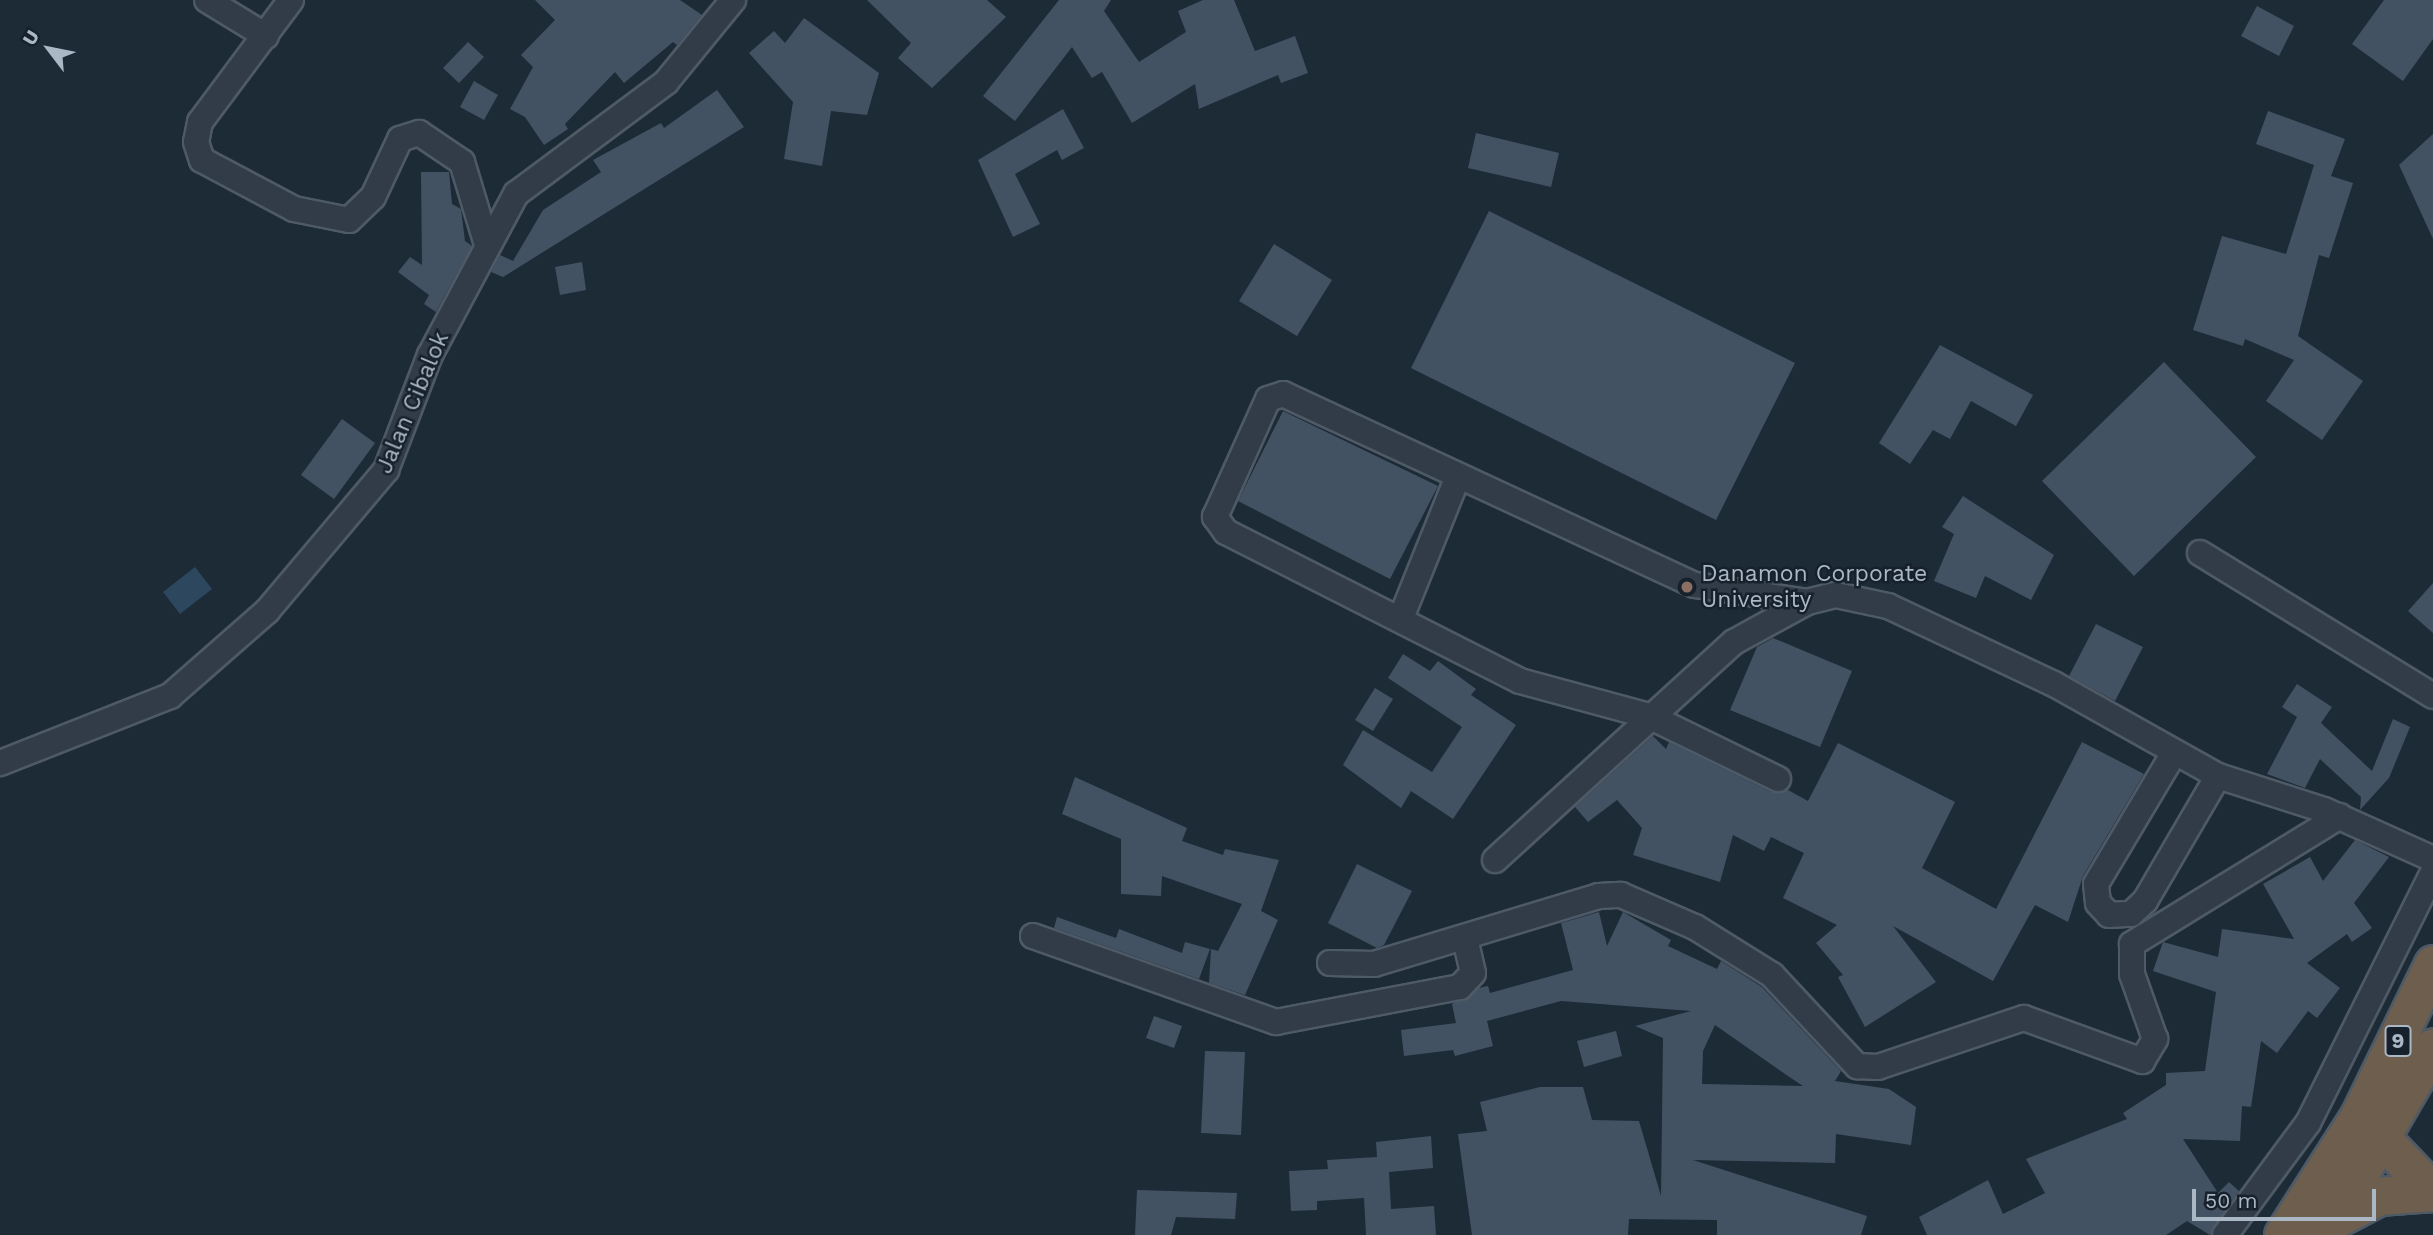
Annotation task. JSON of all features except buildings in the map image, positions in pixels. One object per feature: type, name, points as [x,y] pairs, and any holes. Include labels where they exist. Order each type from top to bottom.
[{"type":"highway","name":"9","points":[[2371,1127],[2433,964]]},
{"type":"highway","name":"9","points":[[2371,1127],[2433,1047]]},
{"type":"highway","points":[[2371,1127],[2433,1192]]},
{"type":"highway","points":[[2329,1228],[2371,1127]]},
{"type":"highway","points":[[2283,1235],[2371,1127]]},
{"type":"highway","points":[[2329,1228],[2379,1196],[2433,1192]]},
{"type":"street","points":[[207,0],[265,36]]},
{"type":"street","points":[[291,0],[200,122],[195,142],[202,160],[294,209],[349,220],[373,197],[401,139],[419,133],[462,162],[487,245]]},
{"type":"street","name":"Jalan Cibalok","points":[[0,764],[170,696],[231,648],[297,579],[386,470],[429,355],[487,245],[525,184],[666,82],[733,0]]},
{"type":"street","points":[[1779,779],[1649,716],[1520,681],[1401,618],[1226,532],[1216,513],[1268,400],[1278,394],[1695,585],[1807,601]]},
{"type":"street","points":[[1401,618],[1458,476]]},
{"type":"street","points":[[2200,553],[2433,696]]},
{"type":"street","points":[[1495,860],[1649,716],[1734,642],[1807,601],[1836,595],[1888,606],[2086,701],[2218,776],[2340,817],[2433,859]]},
{"type":"street","points":[[2174,753],[2096,884],[2098,903],[2109,915],[2131,914],[2145,901],[2218,776]]},
{"type":"street","points":[[1330,963],[1374,964],[1599,896],[1621,895],[1695,928],[1772,975],[1857,1066],[1878,1067],[2024,1018],[2142,1060],[2155,1039],[2132,974],[2132,944],[2340,817]]},
{"type":"street","points":[[2225,1235],[2308,1123],[2433,872]]},
{"type":"street","points":[[1033,936],[1276,1022],[1460,987],[1474,973],[1465,937]]},
{"type":"water","points":[[195,567],[212,589],[180,614],[163,592]]},
{"type":"place","name":"Danamon Corporate University","points":[[1687,587]]}]
